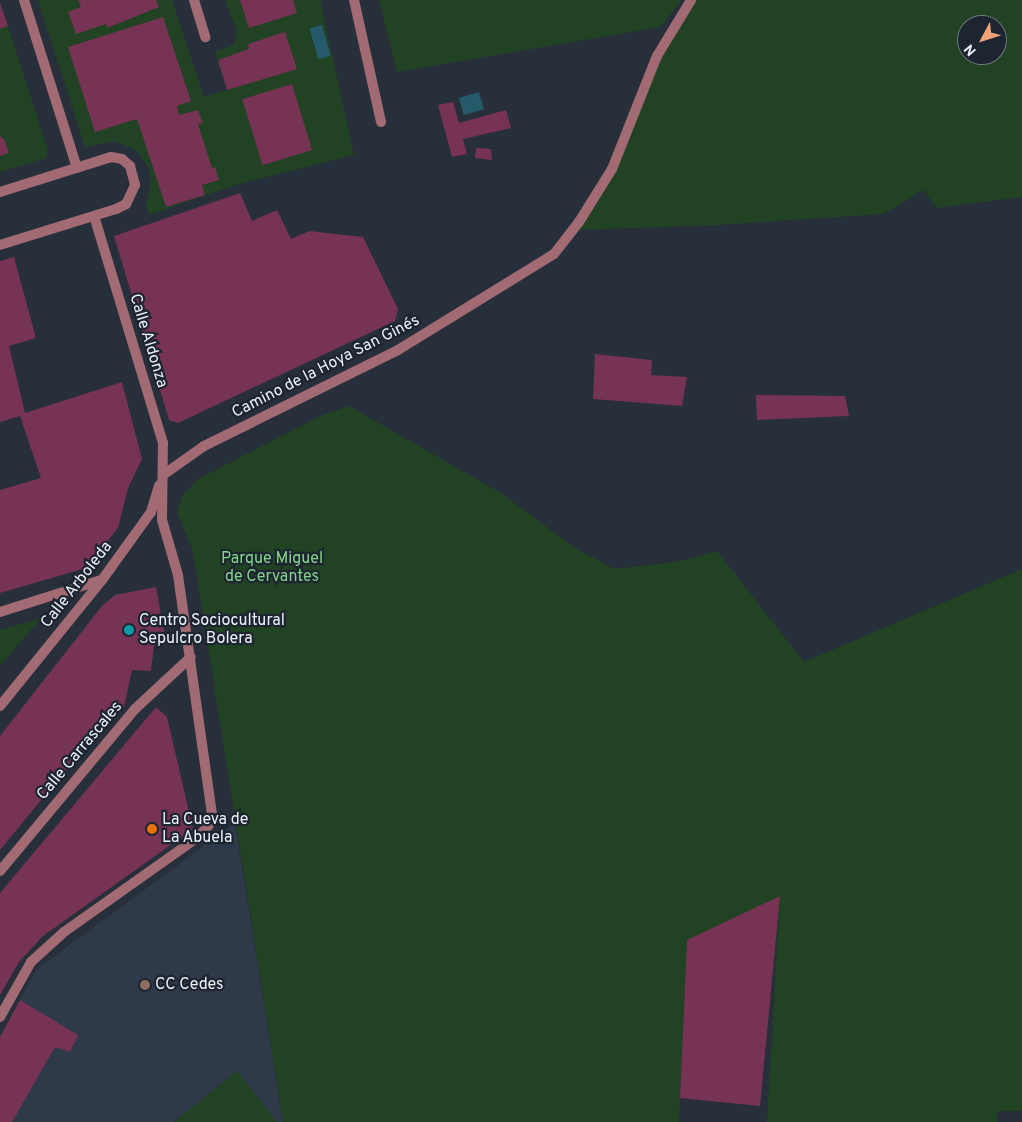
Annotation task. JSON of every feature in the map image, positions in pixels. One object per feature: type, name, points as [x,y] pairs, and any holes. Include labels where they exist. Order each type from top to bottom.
[{"type":"street","points":[[24,0],[77,168]]},
{"type":"street","points":[[194,0],[205,37]]},
{"type":"street","points":[[354,0],[381,122]]},
{"type":"street","name":"Camino de la Hoya San Ginés","points":[[163,475],[204,446],[398,350],[554,254],[580,222],[612,168],[657,56],[691,0]]},
{"type":"street","points":[[0,192],[111,157],[122,159],[130,166],[135,185],[126,204],[0,246]]},
{"type":"street","name":"Calle Aldonza","points":[[0,1017],[38,956],[64,932],[198,837],[213,820],[178,575],[162,520],[163,443],[94,216]]},
{"type":"street","name":"Calle Arboleda","points":[[0,706],[102,580],[151,512],[163,475]]},
{"type":"street","points":[[0,612],[102,580]]},
{"type":"street","name":"Calle Carrascales","points":[[0,871],[135,709],[191,657]]},
{"type":"shaded area","points":[[322,25],[331,56],[318,59],[310,29]]},
{"type":"shaded area","points":[[479,92],[484,109],[464,115],[459,98]]},
{"type":"shaded area","name":"CC Cedes","points":[[235,823],[283,1122],[0,1122],[0,1037],[37,969]]},
{"type":"green space","points":[[38,0],[172,0],[204,97],[227,90],[215,51],[234,45],[237,32],[225,0],[320,0],[354,155],[235,185],[149,215],[146,205],[151,182],[149,169],[137,151],[115,141],[85,147]]},
{"type":"green space","points":[[379,0],[681,0],[661,27],[397,72]]},
{"type":"green space","points":[[696,0],[1022,0],[1022,197],[936,208],[924,190],[883,214],[718,225],[579,230],[659,58]]},
{"type":"green space","points":[[0,2],[48,150],[46,158],[0,172]]},
{"type":"green space","name":"Parque Miguel de Cervantes","points":[[349,406],[501,493],[575,548],[614,569],[677,562],[717,551],[804,662],[1022,569],[1022,1111],[997,1111],[997,1122],[767,1122],[780,897],[687,941],[679,1122],[283,1122],[193,551],[177,512],[182,497],[198,479],[323,415]]},
{"type":"green space","points":[[41,618],[0,666],[0,630]]},
{"type":"green space","points":[[237,1071],[277,1122],[174,1122]]},
{"type":"building","points":[[78,0],[156,0],[159,7],[107,28],[106,24],[76,34],[68,12],[81,7]]},
{"type":"building","points":[[240,0],[293,0],[297,13],[249,28]]},
{"type":"building","points":[[0,3],[8,26],[0,29]]},
{"type":"building","points":[[163,17],[191,101],[177,106],[179,115],[198,110],[203,123],[198,124],[212,168],[215,167],[219,180],[202,185],[205,195],[166,207],[137,119],[95,132],[68,47]]},
{"type":"building","points":[[285,32],[297,69],[227,90],[218,60],[249,49],[248,44]]},
{"type":"building","points":[[292,84],[312,150],[262,165],[242,99]]},
{"type":"building","points":[[453,102],[459,123],[506,110],[511,128],[463,139],[467,154],[452,157],[438,105]]},
{"type":"building","points":[[0,136],[4,139],[9,153],[0,156]]},
{"type":"building","points":[[476,148],[491,149],[492,160],[475,158]]},
{"type":"building","points":[[240,193],[252,221],[277,210],[291,239],[309,231],[363,237],[398,309],[395,321],[178,423],[169,420],[114,236]]},
{"type":"building","points":[[14,257],[36,338],[9,346],[25,413],[122,382],[142,459],[128,488],[118,528],[86,568],[0,593],[0,490],[41,478],[20,416],[0,422],[0,261]]},
{"type":"building","points":[[595,354],[652,360],[651,375],[687,377],[682,406],[593,399]]},
{"type":"building","points":[[756,395],[845,396],[849,416],[757,420]]},
{"type":"building","points":[[156,587],[165,636],[154,646],[151,671],[132,670],[124,707],[93,737],[0,850],[0,736],[102,606],[115,595]]},
{"type":"building","points":[[156,707],[167,717],[193,829],[43,936],[19,962],[0,995],[0,893]]},
{"type":"building","points":[[780,896],[760,1106],[680,1098],[687,940]]},
{"type":"building","points":[[20,1000],[78,1035],[70,1052],[55,1047],[12,1122],[0,1122],[0,1037]]},
{"type":"place","name":"Centro Sociocultural Sepulcro Bolera","points":[[129,630]]},
{"type":"place","name":"La Cueva de La Abuela","points":[[152,829]]},
{"type":"place","name":"CC Cedes","points":[[145,985]]}]
